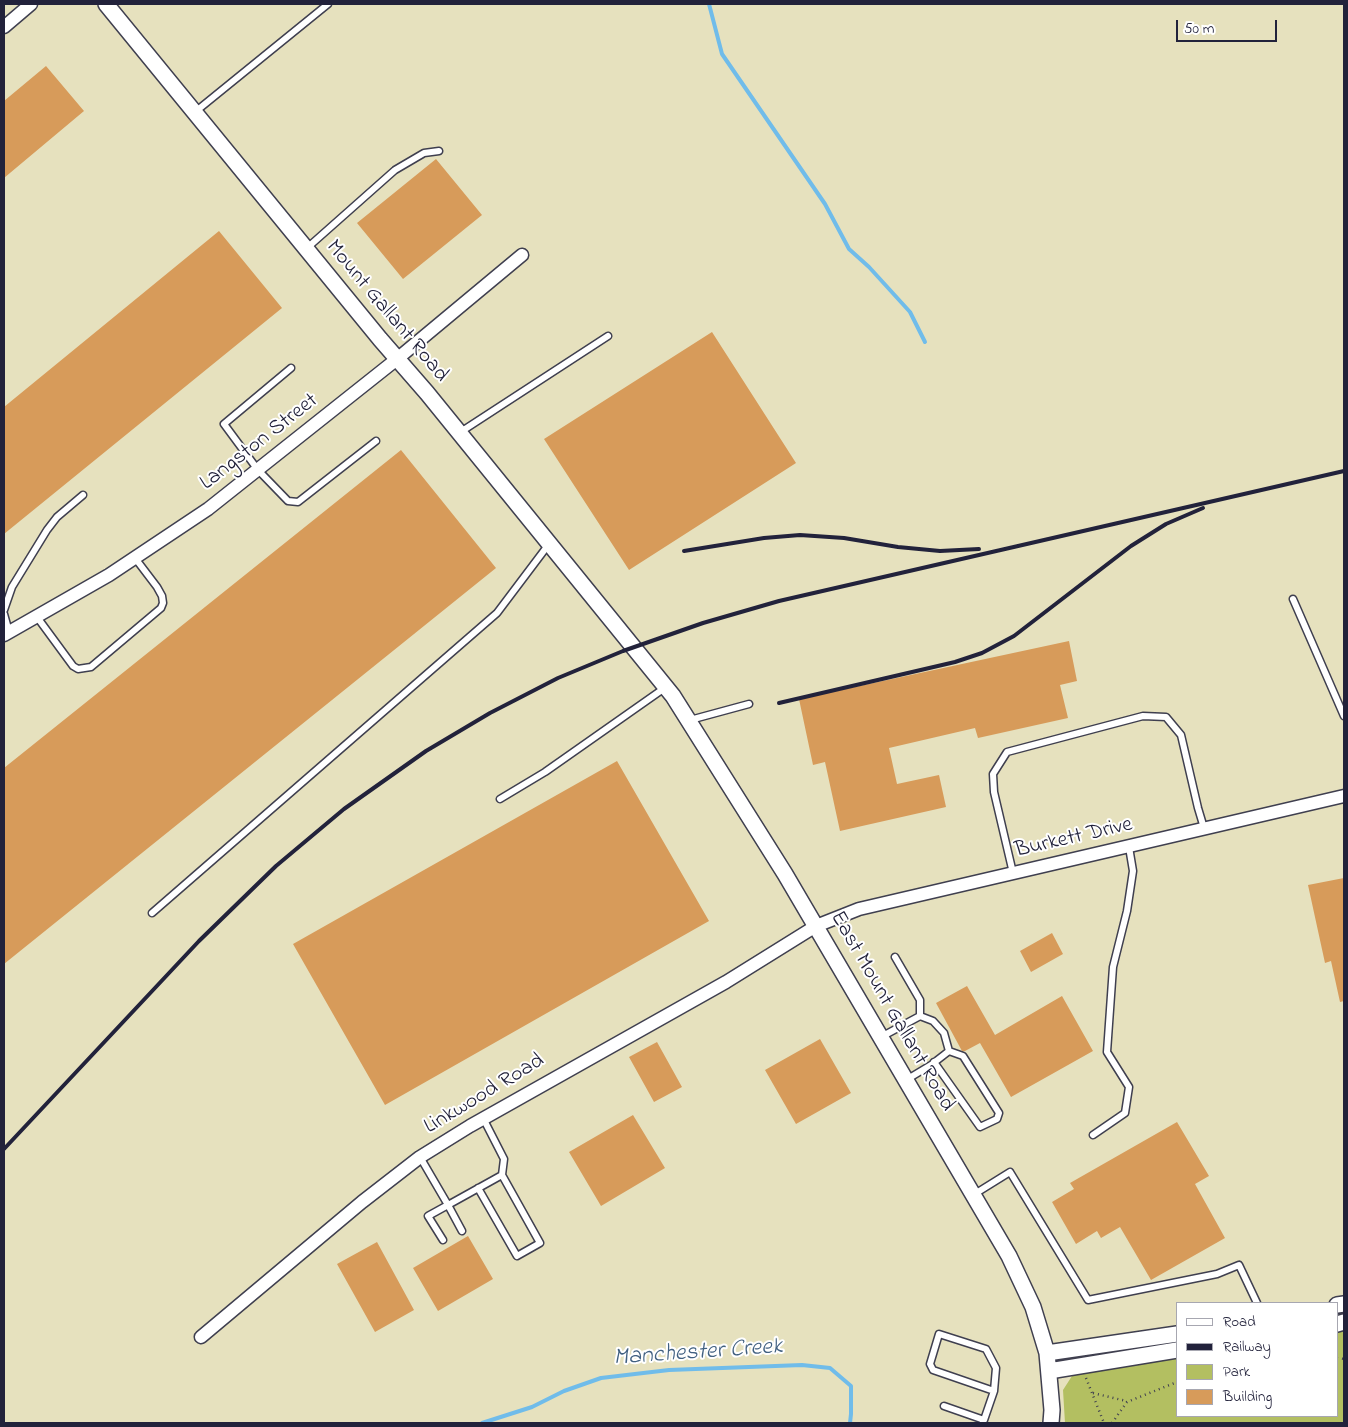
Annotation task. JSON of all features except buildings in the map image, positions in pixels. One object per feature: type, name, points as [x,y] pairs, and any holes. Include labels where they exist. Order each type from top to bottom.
[{"type":"street","points":[[4,28],[31,4]]},
{"type":"street","name":"Mount Gallant Road","points":[[106,4],[634,646]]},
{"type":"street","name":"Langston Street","points":[[6,634],[109,575],[208,509],[397,359],[522,255]]},
{"type":"street","name":"East Mount Gallant Road","points":[[634,646],[666,687],[689,721],[780,866],[1010,1256],[1033,1307],[1047,1353],[1052,1410],[1051,1423]]},
{"type":"street","name":"Burkett Drive","points":[[816,926],[859,909],[1344,796]]},
{"type":"street","name":"Linkwood Road","points":[[201,1337],[362,1202],[420,1157],[483,1118],[726,982],[816,926]]},
{"type":"street","points":[[1047,1353],[1176,1334]]},
{"type":"street","points":[[1049,1372],[1176,1350]]},
{"type":"lane","points":[[194,112],[328,4]]},
{"type":"lane","points":[[306,249],[395,170],[424,153],[439,151]]},
{"type":"lane","points":[[459,433],[608,336]]},
{"type":"lane","points":[[291,368],[224,424],[258,470],[288,501],[298,502],[376,441]]},
{"type":"lane","points":[[4,610],[12,587],[47,530],[57,517],[83,495]]},
{"type":"lane","points":[[152,913],[497,613],[550,543]]},
{"type":"lane","points":[[37,617],[73,666],[78,668],[91,666],[161,608],[162,596],[135,558]]},
{"type":"lane","points":[[1293,599],[1344,716]]},
{"type":"lane","points":[[4,614],[6,634]]},
{"type":"lane","points":[[500,799],[545,772],[666,687]]},
{"type":"lane","points":[[689,721],[749,704]]},
{"type":"lane","points":[[1013,874],[994,792],[993,774],[1007,752],[1143,716],[1166,717],[1181,735],[1204,828]]},
{"type":"lane","points":[[1093,1135],[1125,1113],[1129,1087],[1107,1052],[1112,967],[1127,911],[1133,871],[1129,847]]},
{"type":"lane","points":[[896,958],[920,1000],[920,1016]]},
{"type":"lane","points":[[881,1037],[920,1016],[933,1021],[944,1033],[948,1051]]},
{"type":"lane","points":[[906,1080],[948,1051]]},
{"type":"lane","points":[[934,1062],[980,1127],[996,1119],[999,1113],[964,1056],[948,1051]]},
{"type":"lane","points":[[478,1188],[517,1256],[540,1243],[502,1175],[504,1159],[483,1118]]},
{"type":"lane","points":[[420,1157],[462,1231]]},
{"type":"lane","points":[[974,1195],[1010,1172],[1088,1300],[1218,1274],[1239,1265],[1257,1302]]},
{"type":"lane","points":[[443,1240],[428,1216],[502,1175]]},
{"type":"lane","points":[[944,1406],[984,1421],[994,1391],[996,1368],[986,1349],[939,1334],[930,1364],[933,1370],[994,1391]]},
{"type":"path","points":[[1081,1367],[1104,1423]]},
{"type":"path","points":[[1112,1423],[1127,1402],[1176,1382]]},
{"type":"path","points":[[1093,1393],[1127,1402]]},
{"type":"green space","points":[[1344,1329],[1344,1423],[1065,1423],[1063,1390],[1072,1376],[1094,1370],[1176,1356],[1176,1417],[1338,1417],[1338,1330]]},
{"type":"waterway","points":[[709,4],[722,54],[825,204],[849,249],[869,267],[910,312],[925,342]]},
{"type":"waterway","name":"Manchester Creek","points":[[482,1423],[532,1407],[564,1391],[601,1378],[669,1370],[802,1365],[830,1368],[851,1386],[850,1423]]},
{"type":"railway","points":[[4,1149],[199,941],[276,866],[344,809],[426,751],[490,713],[558,678],[623,651],[703,623],[779,601],[1344,471]]},
{"type":"railway","points":[[779,703],[955,662],[982,653],[1014,636],[1131,546],[1166,524],[1203,508]]},
{"type":"railway","points":[[684,551],[764,538],[800,535],[844,538],[898,547],[940,551],[979,549]]}]
